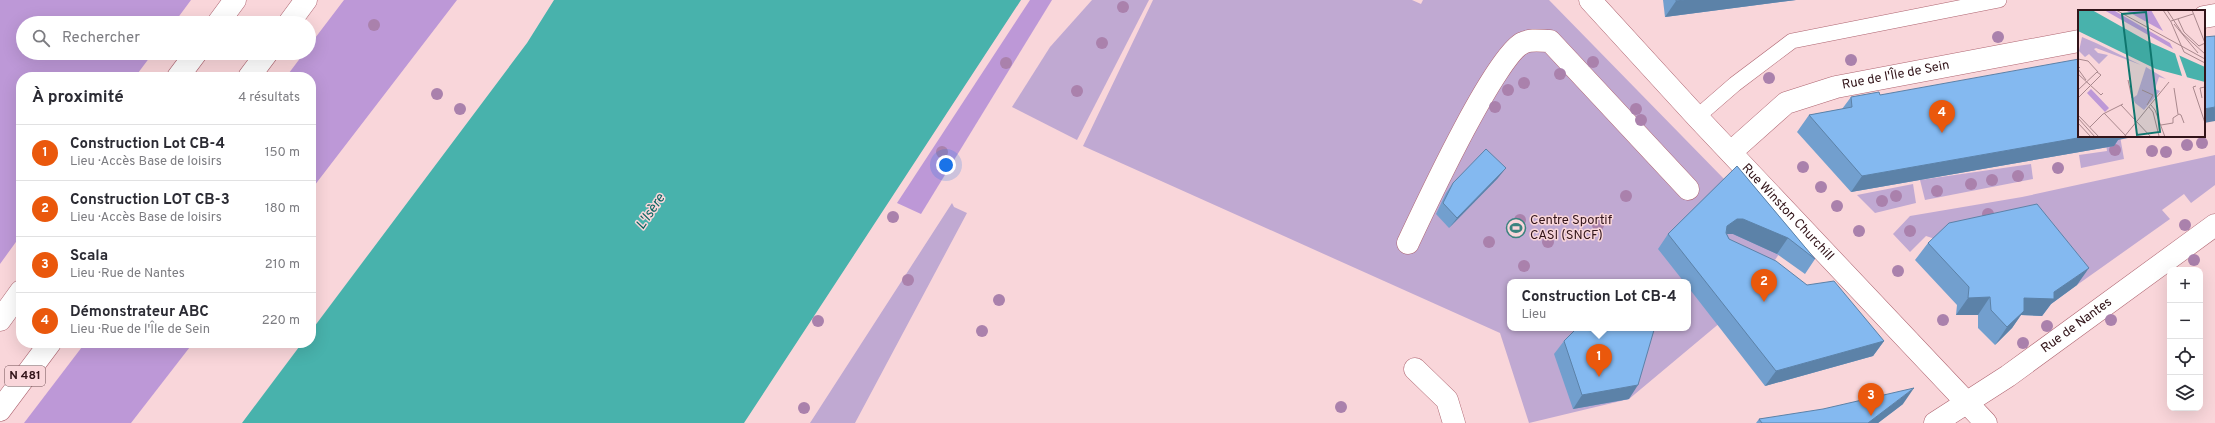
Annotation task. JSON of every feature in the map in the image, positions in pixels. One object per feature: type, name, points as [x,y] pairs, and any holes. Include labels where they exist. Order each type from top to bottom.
[{"type":"main road","points":[[223,16],[235,0]]},
{"type":"main road","points":[[294,16],[306,0]]},
{"type":"main road","name":"Rue Winston Churchill","points":[[1590,0],[1697,117],[1986,423]]},
{"type":"main road","points":[[2205,17],[2215,15]]},
{"type":"main road","points":[[1408,243],[1433,189],[1497,71],[1510,52],[1523,42],[1550,41],[1688,189]]},
{"type":"main road","name":"Rue de l'Île de Sein","points":[[1731,152],[1786,104],[1836,87],[2078,41]]},
{"type":"main road","points":[[182,72],[191,60]]},
{"type":"main road","points":[[253,72],[262,60]]},
{"type":"main road","name":"Rue de Nantes","points":[[1935,423],[2008,376],[2215,225]]},
{"type":"main road","points":[[1824,284],[1850,278]]},
{"type":"main road","points":[[0,320],[16,298]]},
{"type":"main road","name":"N 481","points":[[0,410],[46,348]]},
{"type":"main road","points":[[1415,369],[1447,400],[1454,423]]},
{"type":"lane","points":[[1697,117],[1735,84],[1792,41],[1999,0]]},
{"type":"shaded area","points":[[0,0],[191,0],[179,16],[16,16],[16,60],[148,60],[139,72],[16,72],[16,242],[0,264]]},
{"type":"shaded area","points":[[344,0],[457,0],[316,183],[316,72],[290,72],[299,60],[316,60],[316,37]]},
{"type":"shaded area","points":[[1030,0],[1052,0],[921,214],[897,203]]},
{"type":"shaded area","points":[[1092,0],[1149,0],[1077,140],[1012,107],[1050,47]]},
{"type":"shaded area","name":"Centre Sportif CASI (SNCF)","points":[[1153,0],[1412,0],[1421,4],[1423,0],[1549,0],[1726,181],[1783,248],[1755,290],[1721,322],[1629,399],[1529,423],[1500,333],[1083,146]]},
{"type":"shaded area","points":[[2105,137],[2120,137],[2124,159],[2081,168],[2079,155],[2107,151]]},
{"type":"shaded area","points":[[2215,155],[2215,185],[2191,203],[2184,194],[2162,210],[2170,219],[2077,285],[1926,236],[1910,252],[1893,234],[1910,216],[2022,197]]},
{"type":"shaded area","points":[[2031,164],[2033,179],[1925,200],[1920,180]]},
{"type":"shaded area","points":[[1913,184],[1916,203],[1875,213],[1857,195]]},
{"type":"shaded area","points":[[952,203],[954,207],[967,213],[855,423],[810,423]]},
{"type":"shaded area","points":[[81,348],[189,348],[131,423],[24,423]]},
{"type":"water","name":"L'Isère","points":[[554,0],[1021,0],[744,423],[242,423],[298,348],[316,348],[316,324],[527,43]]},
{"type":"building","points":[[2215,36],[2215,107],[2205,109],[2205,37]]},
{"type":"building","points":[[2078,59],[2078,137],[2083,137],[1862,176],[1809,115],[1852,107],[1851,97],[1879,92],[1880,95]]},
{"type":"building","points":[[1486,149],[1506,168],[1457,218],[1443,203],[1453,183]]},
{"type":"building","points":[[1737,166],[1815,259],[1788,238],[1743,219],[1737,219],[1727,226],[1726,233],[1729,239],[1776,261],[1807,285],[1834,281],[1884,341],[1776,371],[1668,234]]},
{"type":"building","points":[[2037,204],[2089,268],[2054,292],[2054,299],[2024,298],[2024,311],[2007,327],[1991,310],[1990,297],[1968,298],[1969,287],[1928,243],[1949,223]]},
{"type":"building","points":[[1574,331],[1654,331],[1638,385],[1582,395],[1564,341]]},
{"type":"building","points":[[1914,388],[1868,423],[1762,423],[1759,419],[1823,409]]},
{"type":"place","name":"Démonstrateur ABC","points":[[1942,133]]},
{"type":"place","name":"Centre Sportif CASI (SNCF)","points":[[1516,228]]},
{"type":"place","name":"Construction LOT CB-3","points":[[1764,302]]},
{"type":"place","name":"Construction Lot CB-4","points":[[1599,377]]},
{"type":"place","name":"Scala","points":[[1871,416]]}]
